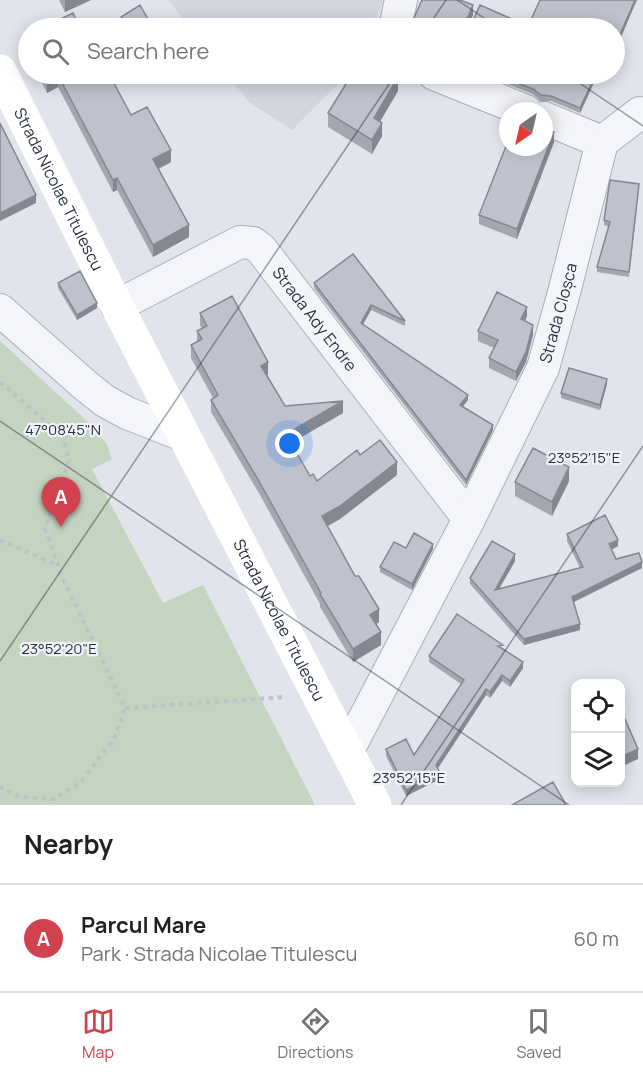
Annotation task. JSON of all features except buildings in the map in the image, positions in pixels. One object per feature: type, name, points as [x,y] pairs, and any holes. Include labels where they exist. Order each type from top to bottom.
[{"type":"main road","name":"Strada Nicolae Titulescu","points":[[0,70],[117,306],[375,805]]},
{"type":"street","points":[[397,18],[401,0]]},
{"type":"street","points":[[459,84],[504,102]]},
{"type":"street","points":[[553,122],[602,142],[642,115]]},
{"type":"street","name":"Strada Cloșca","points":[[348,750],[469,519],[543,368],[602,142]]},
{"type":"street","name":"Strada Ady Endre","points":[[117,306],[240,242],[253,243],[261,249],[469,519]]},
{"type":"street","points":[[0,310],[105,401],[127,413],[183,435]]},
{"type":"path","points":[[0,382],[63,436],[69,460],[45,529],[63,579],[125,708],[114,739],[81,782],[54,799],[21,797],[0,787]]},
{"type":"path","points":[[0,540],[58,566]]},
{"type":"path","points":[[125,708],[319,695]]},
{"type":"shaded area","points":[[168,0],[384,0],[376,18],[183,18]]},
{"type":"shaded area","points":[[235,84],[338,84],[292,130],[249,102]]},
{"type":"green space","points":[[0,341],[90,424],[107,444],[112,459],[92,469],[163,603],[203,585],[315,805],[0,805]]},
{"type":"place","name":"Parcul Mare","points":[[61,527]]}]
